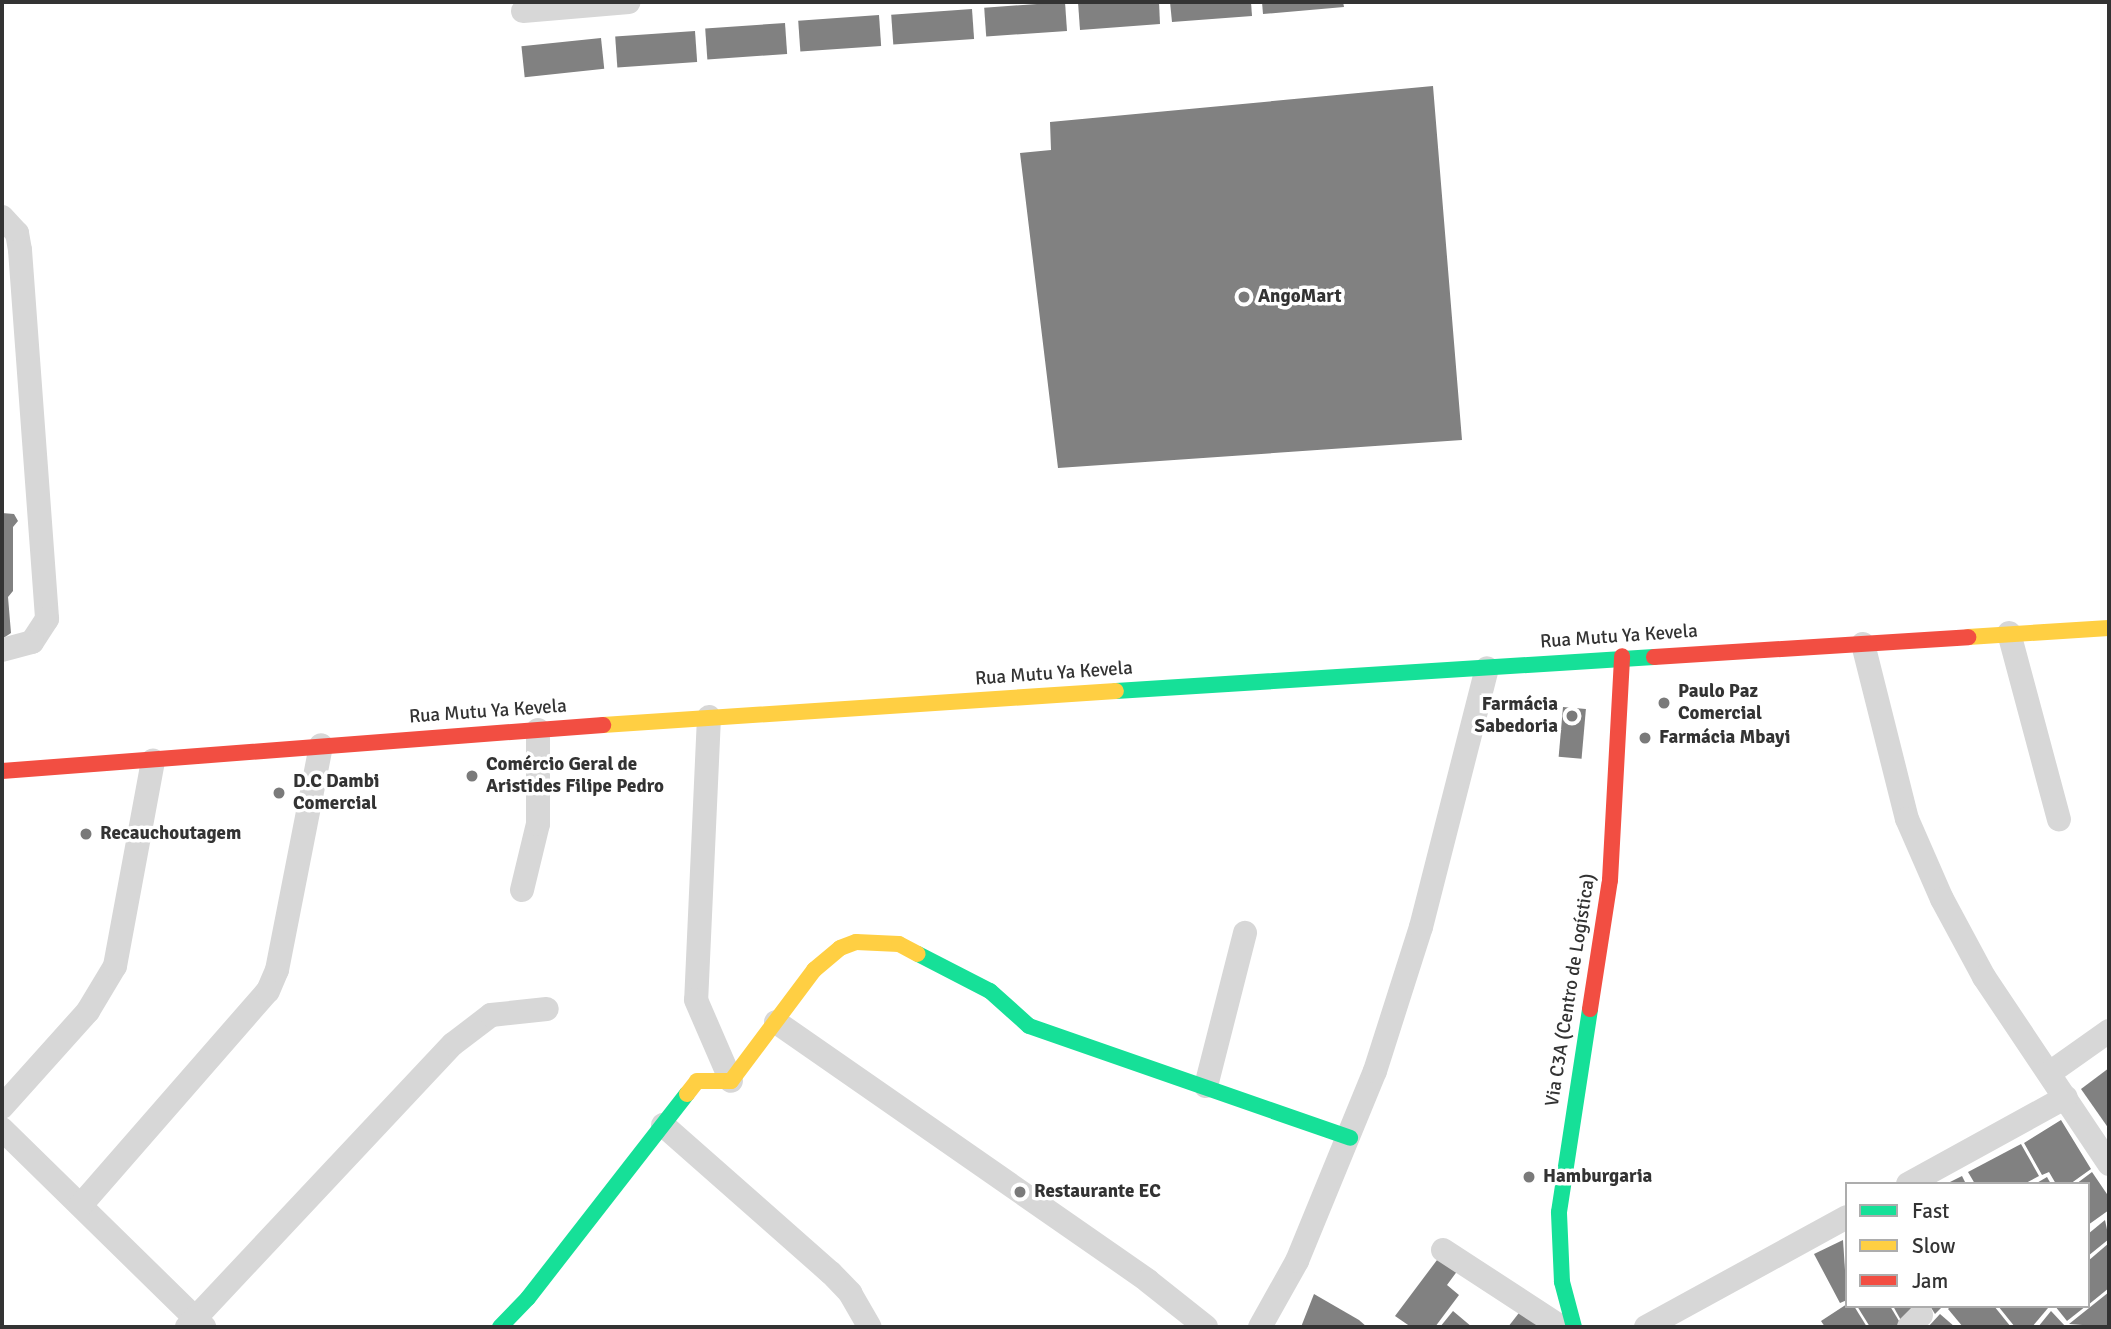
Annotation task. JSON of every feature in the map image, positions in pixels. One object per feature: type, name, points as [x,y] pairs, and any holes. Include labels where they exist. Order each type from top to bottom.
[{"type":"main road","name":"Rua Mutu Ya Kevela","points":[[2,772],[321,745],[709,717],[1487,668],[1622,656],[2109,628]]},
{"type":"main road","name":"Via C3A (Centro de Logística)","points":[[1574,1327],[1562,1282],[1559,1212],[1610,880],[1622,656]]},
{"type":"main road","points":[[500,1327],[528,1298],[697,1081],[731,1081],[801,984],[840,948],[856,942],[900,944],[990,991],[1029,1026],[1350,1138]]},
{"type":"street","points":[[523,11],[587,3],[629,2]]},
{"type":"street","points":[[2,217],[17,233],[20,250],[47,619],[32,642],[2,650]]},
{"type":"street","points":[[2009,633],[2059,819]]},
{"type":"street","points":[[1863,644],[1907,818],[1942,899],[1984,977],[2109,1164]]},
{"type":"street","points":[[1260,1327],[1297,1261],[1350,1138],[1421,927],[1487,668]]},
{"type":"street","points":[[709,717],[696,1000],[731,1081]]},
{"type":"street","points":[[522,890],[538,824],[538,730]]},
{"type":"street","points":[[81,1205],[268,990],[277,970],[321,745]]},
{"type":"street","points":[[2,1107],[88,1011],[115,966],[153,760]]},
{"type":"street","points":[[1206,1086],[1245,933]]},
{"type":"street","points":[[2,1129],[81,1205],[195,1324],[453,1044],[491,1015],[547,1009]]},
{"type":"street","points":[[776,1022],[1148,1281],[1206,1327]]},
{"type":"street","points":[[2050,1072],[2109,1031]]},
{"type":"street","points":[[1912,1182],[2066,1097]]},
{"type":"street","points":[[663,1125],[831,1273],[850,1293],[870,1327]]},
{"type":"street","points":[[1646,1327],[1845,1218]]},
{"type":"street","points":[[1443,1250],[1561,1327]]},
{"type":"building","points":[[1065,2],[1067,31],[986,37],[984,8]]},
{"type":"building","points":[[1078,2],[1159,2],[1160,24],[1080,30]]},
{"type":"building","points":[[1170,2],[1251,2],[1252,16],[1172,22]]},
{"type":"building","points":[[1262,2],[1343,2],[1344,7],[1263,14]]},
{"type":"building","points":[[972,9],[974,39],[893,45],[891,15]]},
{"type":"building","points":[[879,15],[881,46],[800,52],[798,21]]},
{"type":"building","points":[[785,23],[787,54],[707,60],[705,29]]},
{"type":"building","points":[[695,31],[697,62],[617,68],[615,37]]},
{"type":"building","points":[[601,38],[604,69],[525,77],[521,46]]},
{"type":"building","name":"AngoMart","points":[[1433,86],[1462,440],[1058,468],[1020,153],[1051,150],[1050,122]]},
{"type":"building","points":[[2,513],[14,514],[18,521],[13,527],[13,591],[8,597],[11,633],[2,639]]},
{"type":"building","points":[[1563,707],[1586,709],[1582,759],[1559,757]]},
{"type":"building","points":[[2109,1068],[2109,1129],[2081,1089]]},
{"type":"building","points":[[2061,1120],[2091,1169],[2073,1182],[2055,1182],[2049,1172],[2042,1175],[2024,1143]]},
{"type":"building","points":[[2021,1144],[2039,1176],[2028,1182],[1974,1182],[1968,1172]]},
{"type":"building","points":[[2092,1172],[2109,1197],[2109,1210],[2090,1224],[2090,1182],[2079,1182]]},
{"type":"building","points":[[1962,1176],[1965,1182],[1950,1182]]},
{"type":"building","points":[[2105,1220],[2109,1239],[2090,1254],[2090,1232]]},
{"type":"building","points":[[1843,1240],[1845,1301],[1840,1303],[1814,1254]]},
{"type":"building","points":[[2109,1243],[2109,1288],[2090,1303],[2090,1259]]},
{"type":"building","points":[[1440,1256],[1458,1270],[1447,1285],[1459,1295],[1435,1327],[1411,1327],[1395,1316]]},
{"type":"building","points":[[2109,1292],[2109,1327],[2069,1324]]},
{"type":"building","points":[[1314,1294],[1359,1320],[1367,1327],[1301,1327]]},
{"type":"building","points":[[1845,1305],[1845,1308],[1855,1308],[1867,1327],[1825,1327],[1821,1321]]},
{"type":"building","points":[[1858,1308],[1891,1308],[1902,1326],[1870,1327]]},
{"type":"building","points":[[1894,1308],[1920,1308],[1903,1324]]},
{"type":"building","points":[[1996,1308],[2011,1327],[1963,1327],[1948,1309]]},
{"type":"building","points":[[2000,1308],[2048,1308],[2032,1327],[2015,1327]]},
{"type":"building","points":[[2057,1308],[2083,1308],[2067,1321]]},
{"type":"building","points":[[1522,1309],[1540,1322],[1536,1327],[1508,1327]]},
{"type":"building","points":[[1453,1311],[1472,1327],[1440,1327]]},
{"type":"building","points":[[2051,1311],[2066,1327],[2038,1327]]},
{"type":"building","points":[[1940,1314],[1955,1327],[1928,1327]]},
{"type":"traffic: fast","points":[[1116,691],[1654,657]]},
{"type":"traffic: fast","points":[[918,954],[990,991],[1029,1026],[1350,1138]]},
{"type":"traffic: fast","points":[[1574,1327],[1562,1282],[1559,1212],[1590,1009]]},
{"type":"traffic: fast","points":[[500,1327],[528,1298],[687,1094]]},
{"type":"traffic: slow","points":[[1968,637],[2109,628]]},
{"type":"traffic: slow","points":[[603,725],[1116,691]]},
{"type":"traffic: slow","points":[[687,1094],[697,1081],[731,1081],[814,970],[840,948],[856,942],[899,944],[918,954]]},
{"type":"traffic: jam","points":[[1654,657],[1968,637]]},
{"type":"traffic: jam","points":[[1590,1009],[1610,880],[1622,656]]},
{"type":"traffic: jam","points":[[2,771],[603,725]]},
{"type":"place","name":"AngoMart","points":[[1244,297]]},
{"type":"place","name":"Paulo Paz Comercial","points":[[1664,703]]},
{"type":"place","name":"Farmácia Sabedoria","points":[[1572,716]]},
{"type":"place","name":"Farmácia Mbayi","points":[[1645,738]]},
{"type":"place","name":"Comércio Geral de Aristides Filipe Pedro","points":[[472,776]]},
{"type":"place","name":"D.C Dambi Comercial","points":[[279,793]]},
{"type":"place","name":"Recauchoutagem","points":[[86,834]]},
{"type":"place","name":"Hamburgaria","points":[[1529,1177]]},
{"type":"place","name":"Restaurante EC","points":[[1020,1192]]}]
